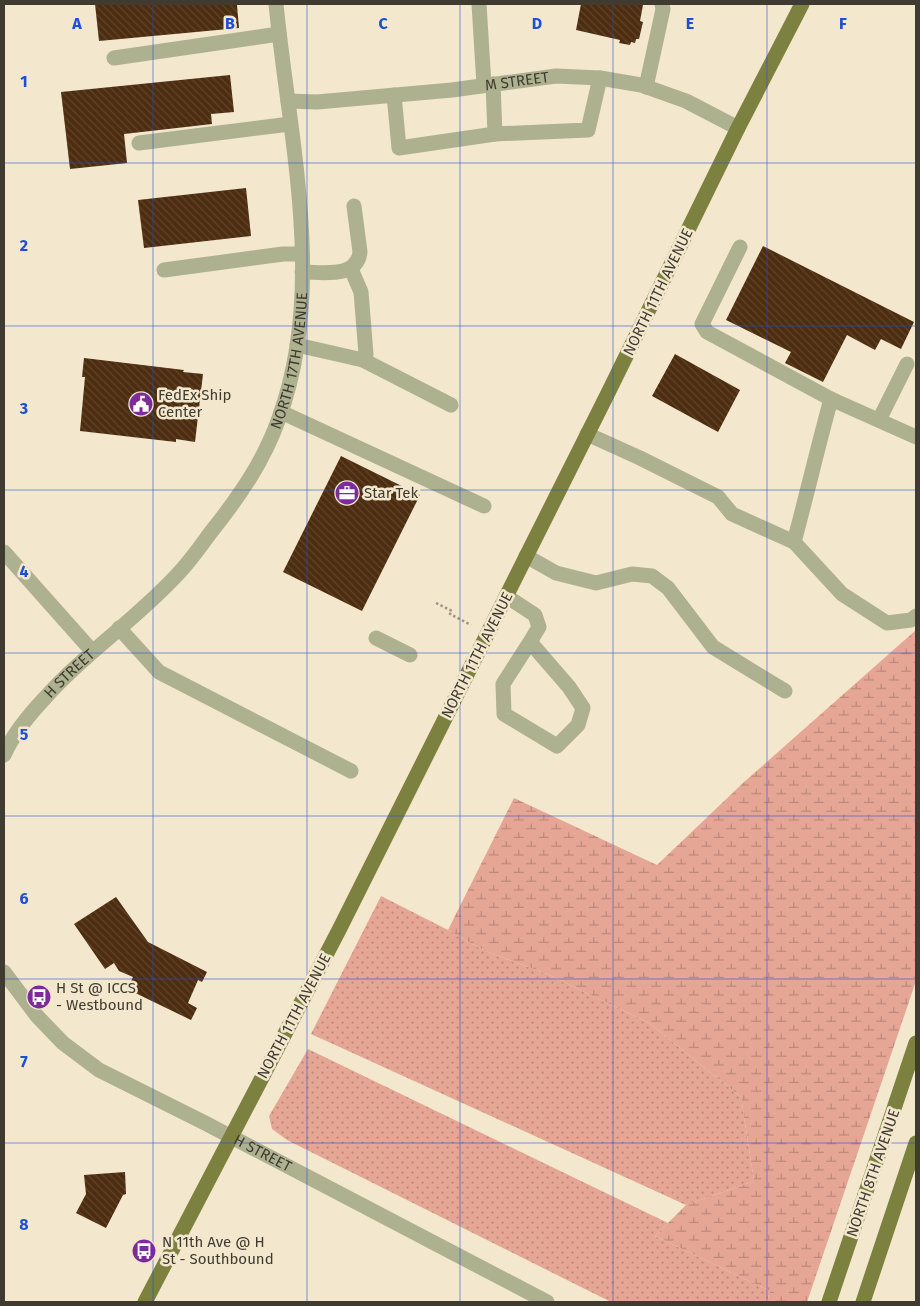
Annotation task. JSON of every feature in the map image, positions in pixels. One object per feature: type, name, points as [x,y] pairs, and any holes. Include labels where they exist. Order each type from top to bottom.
[{"type":"main road","name":"NORTH 11TH AVENUE","points":[[145,1302],[339,930],[738,128],[802,4]]},
{"type":"main road","name":"NORTH 8TH AVENUE","points":[[829,1302],[916,1043]]},
{"type":"main road","name":"NORTH 8TH AVENUE","points":[[863,1302],[916,1143]]},
{"type":"street","name":"NORTH 17TH AVENUE","points":[[92,651],[177,575],[236,500],[259,462],[281,412],[292,375],[301,319],[301,219],[276,4]]},
{"type":"street","points":[[478,4],[495,134]]},
{"type":"street","points":[[646,87],[663,8],[662,4]]},
{"type":"street","points":[[114,58],[279,34]]},
{"type":"street","name":"M STREET","points":[[288,101],[317,102],[394,95],[556,76],[600,78],[646,87],[686,101],[738,128]]},
{"type":"street","points":[[394,95],[399,148],[495,134],[588,130],[600,78]]},
{"type":"street","points":[[139,143],[290,124]]},
{"type":"street","points":[[302,272],[344,272],[351,269],[359,259],[360,252],[354,206]]},
{"type":"street","points":[[740,247],[702,324],[706,332],[831,398],[916,437]]},
{"type":"street","points":[[164,270],[283,254],[302,254]]},
{"type":"street","points":[[351,269],[361,292],[366,354],[363,360]]},
{"type":"street","points":[[297,345],[363,360],[451,404]]},
{"type":"street","points":[[879,420],[907,364]]},
{"type":"street","points":[[794,542],[831,398]]},
{"type":"street","points":[[281,412],[484,506]]},
{"type":"street","points":[[587,434],[718,497],[732,514],[794,542],[842,594],[887,623],[911,620],[916,616]]},
{"type":"street","name":"H STREET","points":[[4,552],[39,589],[92,651],[37,707],[12,738],[4,755]]},
{"type":"street","points":[[526,556],[556,573],[596,582],[632,574],[652,576],[668,588],[713,648],[785,690]]},
{"type":"street","points":[[506,596],[535,615],[539,628],[530,642],[503,684],[504,714],[557,746],[578,725],[583,708],[569,687],[530,642]]},
{"type":"street","points":[[119,628],[159,672],[351,771]]},
{"type":"street","points":[[376,638],[410,655]]},
{"type":"street","name":"H STREET","points":[[4,972],[37,1016],[63,1043],[99,1070],[547,1302]]},
{"type":"path","points":[[436,603],[452,611],[450,614],[471,625]]},
{"type":"green space","points":[[916,630],[916,981],[807,1302],[767,1302],[770,1291],[655,1236],[686,1205],[754,1181],[741,1097],[649,1023],[547,974],[485,951],[448,930],[514,798],[657,865],[743,783]]},
{"type":"green space","points":[[381,896],[485,951],[547,974],[649,1023],[741,1097],[754,1181],[686,1205],[311,1034]]},
{"type":"green space","points":[[308,1049],[668,1223],[655,1236],[770,1291],[767,1302],[611,1302],[287,1140],[272,1129],[269,1116]]},
{"type":"building","points":[[95,4],[237,5],[239,28],[99,41]]},
{"type":"building","points":[[581,4],[643,5],[640,21],[643,22],[639,39],[636,39],[635,43],[631,42],[630,45],[619,43],[620,40],[576,30]]},
{"type":"building","points":[[230,75],[234,112],[211,114],[212,124],[124,134],[127,163],[70,169],[61,92]]},
{"type":"building","points":[[246,188],[251,236],[144,248],[138,200]]},
{"type":"building","points":[[763,246],[914,322],[901,349],[881,339],[875,350],[847,335],[823,382],[785,363],[791,352],[726,320]]},
{"type":"building","points":[[675,354],[740,390],[718,432],[652,396]]},
{"type":"building","name":"FedEx Ship Center","points":[[84,358],[203,374],[195,442],[176,439],[176,442],[80,431],[85,377],[82,377]]},
{"type":"building","points":[[341,456],[420,495],[362,611],[283,572]]},
{"type":"building","points":[[116,897],[148,942],[207,972],[202,982],[198,980],[188,1003],[197,1008],[191,1020],[127,989],[133,977],[119,971],[114,963],[105,969],[74,924]]},
{"type":"building","points":[[125,1172],[126,1194],[123,1195],[106,1228],[76,1213],[86,1194],[84,1175]]},
{"type":"place","name":"FedEx Ship Center","points":[[141,404]]},
{"type":"place","name":"Star Tek","points":[[347,493]]},
{"type":"place","name":"H St @ ICCS - Westbound","points":[[39,997]]},
{"type":"place","name":"N 11th Ave @ H St - Southbound","points":[[144,1251]]}]
